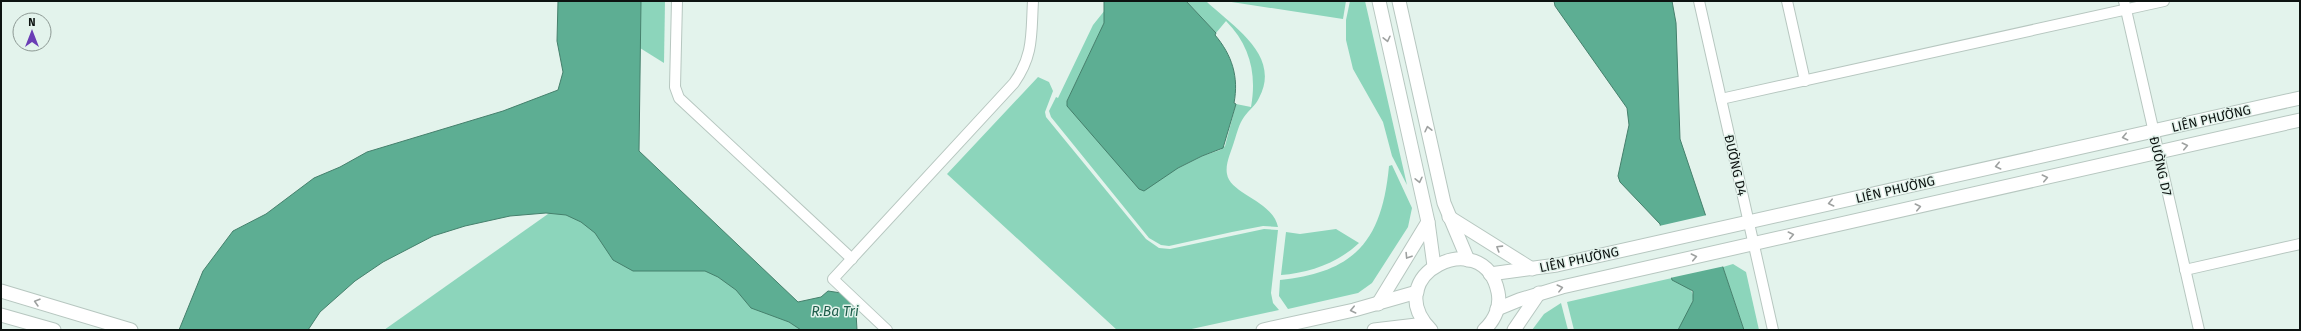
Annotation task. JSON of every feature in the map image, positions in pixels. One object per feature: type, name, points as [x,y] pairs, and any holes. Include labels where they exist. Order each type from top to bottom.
[{"type":"street","points":[[677,1],[675,87],[680,98],[852,259]]},
{"type":"street","points":[[886,330],[833,279],[1014,83],[1024,68],[1030,49],[1033,1]]},
{"type":"street","points":[[1379,1],[1428,222],[1434,266]]},
{"type":"street","points":[[1399,1],[1432,150],[1449,217],[1468,260]]},
{"type":"street","name":"ĐƯỜNG D4","points":[[1699,1],[1773,330]]},
{"type":"street","points":[[1787,1],[1805,81]]},
{"type":"street","points":[[1721,100],[2125,5],[2164,1]]},
{"type":"street","name":"ĐƯỜNG D7","points":[[2125,5],[2199,330]]},
{"type":"street","name":"LIÊN PHƯỜNG","points":[[1490,274],[1532,269],[2300,98]]},
{"type":"street","name":"LIÊN PHƯỜNG","points":[[1497,309],[1539,294],[1666,263],[2300,120]]},
{"type":"street","points":[[1413,154],[1432,150]]},
{"type":"street","points":[[1449,217],[1532,269]]},
{"type":"street","points":[[1378,304],[1428,222]]},
{"type":"street","points":[[2185,270],[2300,244]]},
{"type":"street","points":[[1381,329],[1428,327],[1418,309],[1417,292],[1423,277],[1434,266],[1448,260],[1468,260],[1480,265],[1490,274],[1498,293],[1497,309],[1493,320],[1484,330]]},
{"type":"street","points":[[1,291],[131,330]]},
{"type":"street","points":[[1263,330],[1378,304],[1417,292]]},
{"type":"street","points":[[1514,330],[1539,294]]},
{"type":"street","points":[[1,314],[54,330]]},
{"type":"shaded area","points":[[641,1],[665,1],[664,63],[640,48]]},
{"type":"shaded area","points":[[1186,1],[1206,1],[1240,31],[1259,55],[1264,68],[1264,83],[1258,101],[1244,117],[1239,126],[1228,162],[1227,174],[1230,181],[1236,187],[1268,211],[1274,218],[1278,227],[1263,226],[1169,246],[1161,245],[1149,238],[1051,117],[1049,111],[1056,97],[1058,98],[1093,25],[1105,10],[1104,23],[1067,101],[1178,168],[1202,156],[1220,150],[1225,146],[1236,104],[1251,107],[1253,83],[1250,61],[1241,40],[1226,21],[1216,33]]},
{"type":"shaded area","points":[[1225,1],[1346,1],[1343,19]]},
{"type":"shaded area","points":[[1350,1],[1365,1],[1407,185],[1392,156],[1383,122],[1353,69],[1346,40],[1346,20]]},
{"type":"shaded area","points":[[1038,77],[1049,82],[1053,91],[1045,112],[1046,117],[1146,239],[1159,248],[1170,249],[1264,229],[1278,230],[1271,293],[1273,303],[1279,310],[1187,330],[1117,330],[947,174]]},
{"type":"shaded area","points":[[1392,165],[1412,208],[1408,227],[1372,283],[1358,293],[1288,309],[1279,296],[1280,280],[1306,276],[1328,269],[1346,260],[1360,248],[1371,232],[1380,214],[1389,166]]},
{"type":"shaded area","points":[[606,173],[805,330],[384,330]]},
{"type":"shaded area","points":[[1336,229],[1359,243],[1342,256],[1323,266],[1302,272],[1281,275],[1286,232],[1300,234]]},
{"type":"shaded area","points":[[1733,264],[1746,272],[1759,330],[1744,330],[1723,267]]},
{"type":"shaded area","points":[[1672,278],[1690,290],[1693,295],[1693,300],[1688,313],[1678,330],[1574,330],[1567,302]]},
{"type":"shaded area","points":[[1561,303],[1568,330],[1532,330],[1544,314]]},
{"type":"water","name":"R.Ba Tri","points":[[558,1],[641,1],[639,151],[798,302],[821,297],[828,291],[855,295],[857,330],[801,330],[789,322],[751,308],[736,290],[718,277],[705,271],[633,271],[613,260],[595,233],[581,222],[566,215],[546,213],[510,216],[465,226],[433,236],[383,262],[355,281],[320,312],[308,330],[179,330],[203,271],[233,231],[266,214],[314,178],[340,167],[367,152],[503,111],[558,90],[563,72],[557,41]]},
{"type":"water","points":[[1104,1],[1186,1],[1216,33],[1215,35],[1230,58],[1235,75],[1236,84],[1234,103],[1236,104],[1223,148],[1202,156],[1178,168],[1144,191],[1139,189],[1067,106],[1067,101],[1104,23]]},
{"type":"water","points":[[1554,1],[1672,1],[1676,23],[1680,139],[1744,330],[1678,330],[1693,301],[1693,291],[1672,280],[1660,224],[1620,182],[1618,176],[1629,125],[1627,108],[1555,6]]},
{"type":"pier","points":[[1707,215],[1725,266],[1670,278],[1659,226]]}]
